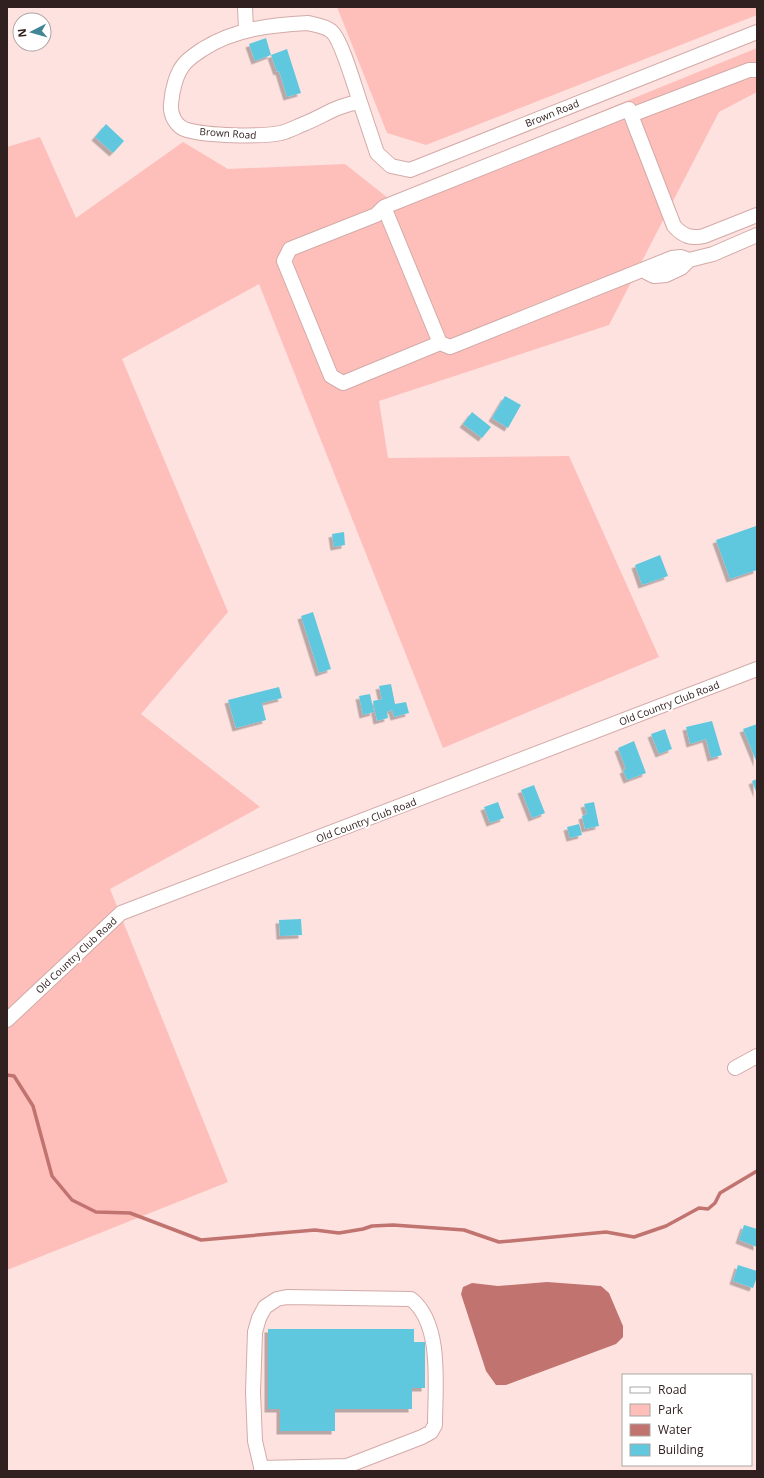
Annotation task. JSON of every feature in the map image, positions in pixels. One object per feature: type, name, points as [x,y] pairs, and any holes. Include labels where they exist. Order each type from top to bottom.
[{"type":"street","points":[[245,7],[246,30]]},
{"type":"street","name":"Brown Road","points":[[360,102],[346,104],[307,123],[282,132],[262,135],[213,134],[186,130],[175,122],[170,110],[171,98],[176,80],[185,62],[216,41],[246,30],[268,26],[308,23],[321,26],[332,31],[339,42],[360,102],[377,153],[391,166],[410,170],[757,32]]},
{"type":"street","points":[[440,343],[343,383],[331,376],[284,261],[290,249],[376,215],[384,207],[630,112],[749,70],[757,70]]},
{"type":"street","points":[[620,86],[674,226],[680,233],[688,237],[696,238],[757,215]]},
{"type":"street","points":[[384,207],[440,343],[450,348],[642,270],[654,276],[666,274],[681,268],[689,260],[712,254],[757,235]]},
{"type":"street","name":"Old Country Club Road","points":[[11,1016],[121,913],[757,669]]},
{"type":"street","points":[[735,1068],[757,1056]]},
{"type":"street","points":[[287,1297],[411,1299],[419,1305],[434,1343],[436,1362],[435,1425],[431,1432],[422,1437],[346,1466],[262,1470],[255,1441],[254,1362],[255,1332],[259,1318],[265,1307],[277,1299],[287,1297]]},
{"type":"green space","points":[[337,7],[757,7],[757,15],[426,145],[387,133]]},
{"type":"green space","points":[[757,48],[757,92],[719,112],[609,325],[379,401],[388,458],[569,456],[659,657],[443,748],[259,284],[122,359],[228,612],[141,714],[260,807],[110,889],[228,1182],[7,1270],[7,147],[40,137],[76,218],[183,142],[228,169],[345,164],[388,198]]},
{"type":"water","points":[[547,1282],[601,1286],[609,1293],[623,1326],[623,1337],[616,1344],[506,1385],[496,1385],[486,1371],[461,1294],[463,1287],[472,1283],[498,1286]]},
{"type":"building","points":[[266,38],[271,55],[255,61],[249,44]]},
{"type":"building","points":[[287,49],[301,93],[287,97],[279,71],[277,72],[271,55]]},
{"type":"building","points":[[106,124],[124,141],[113,153],[95,137]]},
{"type":"building","points":[[505,396],[521,405],[508,428],[492,418]]},
{"type":"building","points":[[472,412],[491,427],[482,438],[463,424]]},
{"type":"building","points":[[756,526],[757,570],[730,579],[716,540]]},
{"type":"building","points":[[344,532],[345,545],[334,547],[332,534]]},
{"type":"building","points":[[660,555],[668,576],[642,585],[635,565]]},
{"type":"building","points":[[313,612],[331,669],[319,673],[301,616]]},
{"type":"building","points":[[391,684],[395,704],[406,702],[409,713],[394,717],[392,710],[387,712],[388,718],[377,721],[373,701],[382,699],[379,686]]},
{"type":"building","points":[[279,687],[282,698],[262,703],[266,720],[236,728],[228,700]]},
{"type":"building","points":[[370,694],[374,712],[363,715],[359,696]]},
{"type":"building","points":[[712,721],[722,755],[711,758],[706,739],[690,744],[686,727]]},
{"type":"building","points":[[757,724],[757,763],[743,729]]},
{"type":"building","points":[[665,729],[672,749],[659,754],[651,734]]},
{"type":"building","points":[[634,741],[646,773],[627,780],[623,770],[626,769],[618,748]]},
{"type":"building","points":[[757,779],[757,794],[752,781]]},
{"type":"building","points":[[534,785],[545,813],[532,818],[521,790]]},
{"type":"building","points":[[498,802],[504,818],[490,823],[484,807]]},
{"type":"building","points":[[594,802],[599,826],[585,829],[582,816],[587,814],[584,804]]},
{"type":"building","points":[[579,824],[582,835],[570,838],[567,827]]},
{"type":"building","points":[[301,919],[302,935],[280,936],[279,920]]},
{"type":"building","points":[[744,1225],[757,1229],[757,1247],[739,1240]]},
{"type":"building","points":[[738,1265],[757,1271],[757,1277],[753,1288],[733,1281]]},
{"type":"building","points":[[268,1329],[414,1329],[414,1342],[425,1342],[425,1388],[412,1388],[412,1409],[335,1409],[335,1431],[280,1431],[280,1409],[268,1409]]},
{"type":"waterway","points":[[7,1075],[14,1076],[33,1106],[52,1176],[72,1200],[96,1212],[130,1213],[201,1240],[315,1230],[339,1233],[372,1226],[393,1225],[464,1230],[499,1242],[606,1232],[634,1237],[666,1226],[699,1208],[708,1209],[715,1203],[720,1193],[757,1171]]}]
